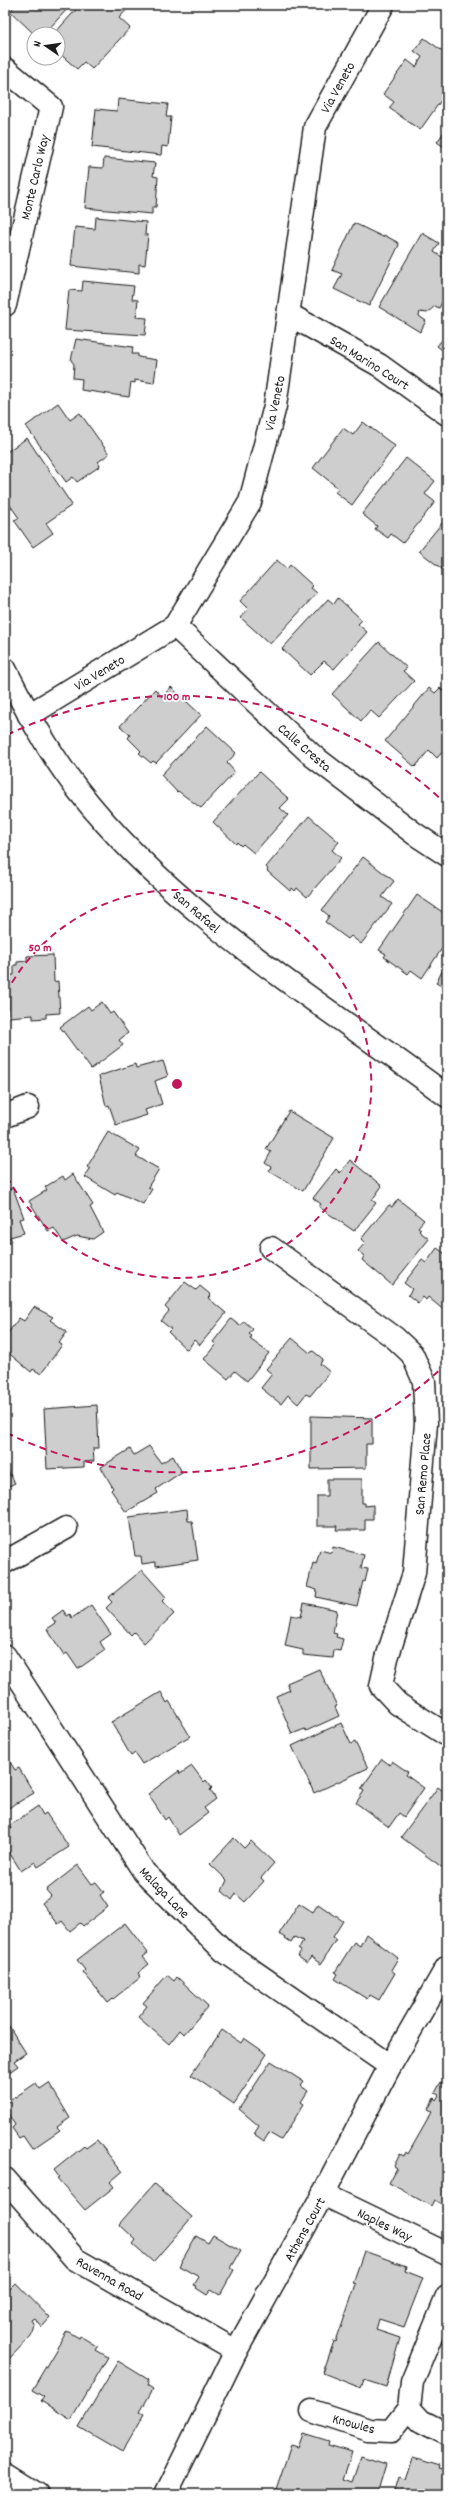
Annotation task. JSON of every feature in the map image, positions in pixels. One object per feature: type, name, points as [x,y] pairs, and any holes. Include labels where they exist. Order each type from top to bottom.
[{"type":"street","name":"Via Veneto","points":[[29,715],[174,626],[250,502],[275,406],[290,315],[315,127],[382,5]]},
{"type":"street","name":"Monte Carlo Way","points":[[5,69],[51,107],[5,305]]},
{"type":"street","name":"San Marino Court","points":[[290,315],[380,365],[447,414]]},
{"type":"street","name":"Calle Cresta","points":[[174,626],[314,756],[416,834],[447,854]]},
{"type":"street","name":"San Rafael","points":[[5,669],[29,715],[78,789],[153,873],[223,933],[447,1096]]},
{"type":"street","points":[[5,1116],[28,1107]]},
{"type":"street","name":"San Remo Place","points":[[271,1248],[395,1338],[412,1354],[424,1381],[426,1423],[414,1573],[387,1658],[381,1686],[398,1704],[447,1735]]},
{"type":"street","points":[[5,1562],[66,1528]]},
{"type":"street","name":"Malaga Lane","points":[[5,1656],[144,1872],[224,1952],[390,2066]]},
{"type":"street","name":"Athens Court","points":[[166,2494],[236,2351],[324,2194],[390,2066],[447,1967]]},
{"type":"street","name":"Ravenna Road","points":[[5,2179],[74,2259],[236,2351]]},
{"type":"street","name":"Naples Way","points":[[324,2194],[447,2254]]},
{"type":"street","points":[[447,2297],[412,2382],[409,2408],[421,2421],[447,2434]]},
{"type":"street","name":"Knowles","points":[[312,2411],[369,2430],[391,2431],[409,2408]]},
{"type":"street","points":[[5,2474],[36,2494]]},
{"type":"building","points":[[16,5],[71,5],[51,26],[26,26],[10,11]]},
{"type":"building","points":[[80,5],[131,5],[119,18],[130,28],[92,69],[84,62],[77,69],[66,59],[66,26],[61,26]]},
{"type":"building","points":[[424,38],[447,54],[447,92],[420,130],[389,108],[394,102],[383,94],[407,60],[416,67],[422,57],[414,51]]},
{"type":"building","points":[[118,99],[168,104],[166,117],[171,117],[168,147],[162,146],[161,155],[92,147],[96,109],[117,111]]},
{"type":"building","points":[[447,128],[447,149],[437,142]]},
{"type":"building","points":[[104,158],[155,163],[153,176],[158,177],[156,207],[152,207],[152,214],[85,208],[89,167],[103,168]]},
{"type":"building","points":[[96,217],[146,222],[145,235],[148,235],[145,265],[139,264],[139,273],[71,266],[75,227],[95,229]]},
{"type":"building","points":[[354,223],[383,237],[384,235],[397,242],[399,245],[369,306],[334,289],[342,274],[332,270]]},
{"type":"building","points":[[422,233],[439,243],[434,252],[447,260],[447,293],[439,308],[435,306],[427,313],[420,312],[419,316],[426,321],[420,332],[379,307]]},
{"type":"building","points":[[83,281],[134,286],[132,299],[138,300],[136,317],[147,318],[145,335],[65,330],[69,290],[82,291]]},
{"type":"building","points":[[447,334],[447,354],[437,346]]},
{"type":"building","points":[[76,339],[133,347],[132,354],[138,354],[138,357],[157,360],[154,383],[135,380],[135,383],[131,382],[129,397],[81,390],[82,379],[73,378],[74,364],[71,360]]},
{"type":"building","points":[[58,403],[70,420],[80,413],[109,454],[98,462],[100,466],[77,482],[73,477],[66,482],[26,426]]},
{"type":"building","points":[[363,422],[395,446],[352,505],[335,492],[338,488],[313,468],[343,428],[353,435]]},
{"type":"building","points":[[27,438],[72,505],[46,523],[53,533],[33,547],[14,520],[19,518],[5,498],[5,453]]},
{"type":"building","points":[[406,458],[435,481],[425,494],[435,502],[403,543],[391,534],[388,538],[375,529],[377,526],[362,514]]},
{"type":"building","points":[[447,517],[447,573],[419,551]]},
{"type":"building","points":[[277,560],[287,569],[290,565],[313,586],[311,588],[317,593],[270,644],[241,618],[248,609],[240,601]]},
{"type":"building","points":[[338,598],[362,620],[358,624],[367,632],[334,669],[324,661],[310,675],[282,649],[328,599],[334,604]]},
{"type":"building","points":[[379,642],[407,668],[403,671],[414,681],[379,718],[370,710],[361,721],[332,694]]},
{"type":"building","points":[[171,687],[201,715],[156,763],[153,761],[151,763],[139,753],[141,751],[128,738],[130,735],[120,726],[155,689],[162,697]]},
{"type":"building","points":[[429,688],[435,693],[440,688],[447,694],[447,747],[437,758],[429,750],[415,767],[385,741]]},
{"type":"building","points":[[207,726],[236,753],[227,763],[235,772],[201,808],[178,791],[177,792],[161,775]]},
{"type":"building","points":[[259,772],[289,799],[280,808],[288,815],[254,853],[243,844],[241,846],[237,842],[236,844],[213,822]]},
{"type":"building","points":[[309,816],[339,842],[332,850],[341,858],[307,897],[297,888],[295,891],[292,888],[290,891],[267,871],[268,869],[266,867]]},
{"type":"building","points":[[363,857],[394,881],[382,897],[392,904],[361,944],[351,936],[348,939],[325,922],[329,916],[322,910]]},
{"type":"building","points":[[417,895],[447,915],[445,926],[447,927],[447,941],[422,978],[411,970],[408,974],[384,957],[386,954],[379,950]]},
{"type":"building","points":[[53,955],[54,982],[58,981],[60,1013],[46,1014],[46,1018],[33,1019],[33,1015],[9,1017],[6,975],[14,975],[14,965],[17,965],[17,962],[27,961],[27,956]]},
{"type":"building","points":[[447,962],[447,989],[436,983]]},
{"type":"building","points":[[102,1002],[110,1014],[113,1012],[128,1033],[119,1040],[123,1045],[91,1069],[60,1027],[88,1006],[91,1010]]},
{"type":"building","points":[[163,1061],[168,1076],[155,1081],[162,1104],[145,1110],[147,1115],[116,1125],[109,1105],[106,1106],[99,1076],[135,1064],[136,1068]]},
{"type":"building","points":[[289,1111],[334,1138],[303,1191],[269,1171],[271,1167],[265,1163],[271,1152],[266,1149]]},
{"type":"building","points":[[108,1132],[140,1150],[136,1156],[159,1169],[148,1187],[152,1189],[143,1204],[117,1192],[115,1195],[85,1177],[90,1169],[87,1167]]},
{"type":"building","points":[[350,1160],[382,1186],[372,1200],[376,1203],[354,1231],[319,1207],[321,1204],[313,1198],[336,1169],[340,1173]]},
{"type":"building","points":[[73,1174],[93,1205],[90,1207],[103,1232],[93,1239],[77,1236],[63,1242],[54,1228],[48,1231],[29,1201],[47,1190],[45,1187],[63,1176],[65,1180]]},
{"type":"building","points":[[13,1188],[24,1218],[19,1219],[24,1233],[10,1237],[12,1241],[5,1244],[5,1191]]},
{"type":"building","points":[[398,1199],[424,1220],[418,1227],[421,1229],[419,1231],[429,1239],[392,1285],[362,1260],[364,1256],[358,1251],[365,1243],[361,1239],[389,1205],[392,1207]]},
{"type":"building","points":[[437,1248],[447,1255],[446,1312],[428,1297],[426,1300],[423,1297],[418,1303],[408,1295],[412,1289],[404,1283],[422,1260],[426,1263]]},
{"type":"building","points":[[185,1282],[196,1290],[200,1286],[211,1295],[208,1298],[226,1313],[200,1345],[194,1340],[189,1348],[186,1349],[168,1332],[171,1329],[161,1321],[169,1311],[165,1307]]},
{"type":"building","points":[[34,1307],[53,1317],[50,1320],[67,1332],[59,1343],[62,1345],[41,1374],[33,1369],[31,1372],[5,1350],[5,1337],[19,1318],[24,1321]]},
{"type":"building","points":[[231,1319],[240,1326],[244,1321],[253,1329],[249,1334],[252,1336],[250,1339],[269,1353],[247,1381],[235,1371],[228,1379],[204,1359],[216,1344],[213,1342]]},
{"type":"building","points":[[292,1338],[310,1353],[313,1351],[323,1359],[320,1364],[330,1372],[310,1396],[306,1394],[298,1404],[288,1395],[281,1404],[261,1388],[272,1374],[266,1369]]},
{"type":"building","points":[[97,1405],[99,1448],[93,1448],[94,1461],[84,1462],[84,1467],[47,1469],[44,1409]]},
{"type":"building","points":[[311,1416],[372,1418],[372,1444],[366,1444],[366,1468],[311,1469]]},
{"type":"building","points":[[149,1446],[161,1463],[173,1456],[182,1472],[156,1489],[158,1493],[126,1512],[111,1490],[113,1488],[101,1467],[130,1449],[134,1455]]},
{"type":"building","points":[[5,1466],[15,1483],[5,1488]]},
{"type":"building","points":[[327,1479],[362,1479],[362,1503],[365,1503],[365,1506],[373,1505],[373,1519],[365,1519],[365,1530],[336,1530],[337,1526],[317,1526],[317,1496],[327,1496]]},
{"type":"building","points":[[187,1509],[188,1521],[192,1521],[198,1560],[156,1566],[156,1562],[142,1564],[141,1556],[135,1556],[129,1517]]},
{"type":"building","points":[[333,1547],[364,1555],[361,1568],[368,1569],[365,1582],[363,1581],[357,1606],[316,1597],[317,1590],[307,1587],[313,1563],[316,1564],[320,1550],[332,1553]]},
{"type":"building","points":[[142,1570],[166,1597],[162,1601],[174,1614],[144,1643],[134,1632],[131,1635],[106,1608],[112,1602],[108,1598]]},
{"type":"building","points":[[304,1603],[337,1610],[333,1633],[337,1634],[336,1637],[343,1639],[340,1651],[334,1650],[333,1658],[303,1655],[303,1650],[285,1646],[291,1615],[301,1617]]},
{"type":"building","points":[[91,1605],[111,1634],[100,1642],[105,1650],[78,1669],[67,1653],[64,1655],[47,1629],[56,1623],[52,1618],[63,1610],[67,1616],[70,1614],[72,1618]]},
{"type":"building","points":[[319,1669],[337,1706],[335,1707],[339,1716],[306,1731],[305,1729],[292,1734],[276,1696],[290,1690],[287,1683]]},
{"type":"building","points":[[161,1692],[167,1703],[169,1701],[190,1736],[142,1764],[135,1753],[131,1756],[111,1722]]},
{"type":"building","points":[[341,1723],[351,1744],[355,1742],[368,1768],[314,1793],[292,1746]]},
{"type":"building","points":[[5,1754],[15,1770],[19,1768],[34,1793],[5,1810]]},
{"type":"building","points":[[382,1759],[390,1765],[392,1761],[408,1772],[406,1775],[424,1788],[404,1817],[399,1813],[389,1827],[356,1803],[364,1791],[361,1789]]},
{"type":"building","points":[[192,1766],[204,1782],[206,1780],[212,1788],[210,1790],[216,1799],[204,1808],[208,1813],[179,1835],[168,1817],[165,1820],[148,1794],[179,1771],[180,1774]]},
{"type":"building","points":[[438,1787],[447,1794],[447,1863],[443,1868],[401,1837]]},
{"type":"building","points":[[38,1806],[43,1815],[46,1813],[69,1847],[38,1867],[35,1862],[21,1871],[5,1846],[5,1832],[11,1829],[9,1826]]},
{"type":"building","points":[[234,1838],[244,1848],[251,1841],[274,1863],[261,1878],[264,1881],[245,1902],[236,1894],[232,1900],[222,1891],[227,1880],[210,1864]]},
{"type":"building","points":[[78,1865],[92,1884],[96,1882],[104,1892],[100,1895],[108,1907],[83,1926],[80,1923],[70,1931],[62,1921],[58,1924],[42,1903],[51,1896],[46,1890]]},
{"type":"building","points":[[299,1903],[313,1912],[318,1904],[343,1921],[333,1937],[336,1939],[321,1964],[311,1957],[307,1963],[297,1956],[301,1951],[298,1949],[303,1941],[294,1937],[291,1942],[279,1934]]},
{"type":"building","points":[[125,1923],[148,1953],[143,1957],[149,1964],[138,1973],[141,1977],[108,2003],[83,1972],[85,1970],[77,1960]]},
{"type":"building","points":[[366,1934],[398,1958],[391,1970],[395,1973],[379,2000],[370,1995],[367,1999],[335,1979],[338,1974],[335,1972],[354,1942],[360,1946]]},
{"type":"building","points":[[167,1975],[174,1981],[177,1977],[208,2006],[184,2034],[180,2030],[169,2044],[138,2017],[147,2006],[143,2003]]},
{"type":"building","points":[[5,2020],[26,2053],[14,2061],[18,2066],[5,2075]]},
{"type":"building","points":[[222,2030],[241,2043],[244,2038],[267,2054],[234,2104],[191,2075]]},
{"type":"building","points":[[271,2061],[304,2082],[301,2086],[308,2091],[301,2102],[304,2104],[281,2140],[269,2133],[264,2141],[254,2134],[259,2126],[239,2109]]},
{"type":"building","points":[[447,2080],[447,2207],[434,2200],[431,2206],[389,2183],[397,2168],[394,2166],[400,2154],[404,2156],[406,2152],[408,2154],[432,2112],[428,2110],[434,2098],[436,2100],[439,2095],[435,2093],[441,2082],[445,2084]]},
{"type":"building","points":[[36,2083],[40,2089],[49,2083],[70,2118],[57,2127],[60,2130],[32,2149],[23,2136],[19,2138],[12,2128],[15,2125],[5,2109],[5,2104]]},
{"type":"building","points":[[97,2140],[122,2172],[110,2182],[114,2187],[85,2210],[57,2178],[59,2177],[54,2170],[84,2146],[86,2148]]},
{"type":"building","points":[[154,2184],[192,2217],[153,2262],[133,2244],[136,2240],[119,2224]]},
{"type":"building","points":[[213,2235],[241,2251],[231,2268],[234,2270],[220,2295],[211,2290],[207,2295],[196,2288],[197,2286],[194,2285],[199,2277],[179,2266],[196,2236],[208,2243]]},
{"type":"building","points":[[364,2251],[406,2266],[405,2271],[423,2278],[404,2327],[379,2319],[376,2330],[400,2338],[386,2387],[364,2380],[361,2388],[323,2373],[334,2341],[336,2342],[356,2284],[353,2283]]},
{"type":"building","points":[[16,2283],[50,2318],[42,2327],[34,2318],[31,2320],[34,2325],[31,2336],[5,2363],[5,2294]]},
{"type":"building","points":[[67,2331],[79,2338],[80,2336],[98,2347],[96,2350],[108,2357],[71,2420],[41,2401],[44,2397],[32,2390]]},
{"type":"building","points":[[118,2361],[149,2380],[147,2385],[153,2389],[140,2412],[144,2414],[122,2452],[79,2427]]},
{"type":"building","points":[[303,2433],[329,2441],[328,2445],[352,2452],[343,2479],[352,2482],[361,2456],[386,2464],[377,2494],[282,2494],[275,2492],[291,2445],[298,2447]]},
{"type":"building","points":[[413,2458],[439,2466],[438,2469],[447,2471],[447,2494],[394,2494],[399,2477],[406,2479]]}]
